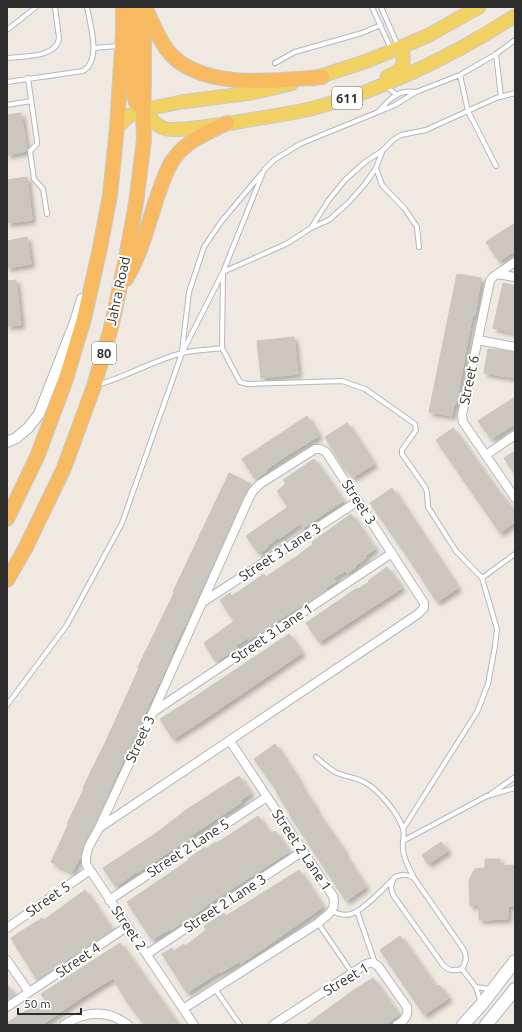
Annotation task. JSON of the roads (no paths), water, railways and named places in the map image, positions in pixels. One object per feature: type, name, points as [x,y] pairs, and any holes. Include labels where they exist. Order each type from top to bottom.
[{"type":"highway","name":"Jahra Road","points":[[7,519],[37,457],[65,382],[84,319],[110,195],[117,127],[123,7]]},
{"type":"highway","points":[[132,7],[139,95]]},
{"type":"highway","points":[[143,110],[136,102],[139,95],[144,7]]},
{"type":"highway","points":[[144,7],[157,35],[168,51],[184,65],[204,74],[234,79],[271,81],[322,77]]},
{"type":"highway","name":"Jahra Road","points":[[7,580],[25,549],[64,468],[94,386],[111,328],[136,203],[144,140],[143,110]]},
{"type":"highway","points":[[119,291],[134,267],[164,176],[175,156],[194,139],[227,123]]},
{"type":"main road","name":"611","points":[[117,127],[128,116],[143,110],[181,102],[251,93],[322,77],[429,35],[479,7]]},
{"type":"main road","name":"611","points":[[143,110],[156,124],[167,129],[178,130],[317,108],[381,86],[439,61],[515,16]]},
{"type":"main road","points":[[381,86],[384,80],[397,72],[403,65],[403,56],[395,49]]},
{"type":"main road","points":[[463,1025],[482,1004],[515,961]]},
{"type":"main road","points":[[489,1024],[515,989]]},
{"type":"street","points":[[7,442],[16,438],[28,428],[39,414],[75,322],[103,230]]},
{"type":"street","points":[[497,274],[515,262]]},
{"type":"street","points":[[497,274],[515,277]]},
{"type":"street","name":"Street 6","points":[[497,274],[490,281],[462,415],[463,422],[515,498]]},
{"type":"street","points":[[478,340],[515,347]]},
{"type":"street","points":[[486,455],[515,434]]},
{"type":"street","name":"Street 3","points":[[320,448],[326,452],[392,553],[424,603],[424,608],[418,614],[99,828],[253,491],[260,484],[315,449],[320,448]]},
{"type":"street","name":"Street 3 Lane 3","points":[[202,602],[358,501]]},
{"type":"street","name":"Street 3 Lane 1","points":[[152,712],[392,553]]},
{"type":"street","name":"Street 2 Lane 1","points":[[183,1009],[318,923],[332,911],[335,903],[333,896],[230,741]]},
{"type":"street","name":"Street 2 Lane 5","points":[[110,900],[267,797]]},
{"type":"street","name":"Street 2","points":[[99,828],[88,848],[86,864],[194,1025]]},
{"type":"street","name":"Street 2 Lane 3","points":[[147,954],[303,851]]},
{"type":"street","name":"Street 5","points":[[7,928],[90,870]]},
{"type":"street","name":"Street 4","points":[[7,1007],[128,926]]},
{"type":"street","points":[[7,960],[29,992]]},
{"type":"street","name":"Street 1","points":[[273,1025],[366,964],[375,963],[407,1007],[407,1016],[397,1025]]},
{"type":"street","points":[[64,1025],[75,1018],[91,1014],[105,1014],[118,1018],[128,1025]]},
{"type":"lane","points":[[7,30],[36,7]]},
{"type":"lane","points":[[7,58],[47,53],[56,47],[59,38],[55,7]]},
{"type":"lane","points":[[7,82],[88,68],[94,56],[94,48],[87,7]]},
{"type":"lane","points":[[372,7],[380,25],[395,49]]},
{"type":"lane","points":[[381,7],[395,49]]},
{"type":"lane","points":[[275,63],[295,52],[362,33],[380,25]]},
{"type":"lane","points":[[182,353],[189,292],[204,247],[221,222],[274,160],[300,144],[395,105],[416,92],[460,75],[496,54],[515,40]]},
{"type":"lane","points":[[94,48],[122,46]]},
{"type":"lane","points":[[496,54],[501,97]]},
{"type":"lane","points":[[460,75],[468,111],[496,166]]},
{"type":"lane","points":[[28,78],[38,141],[30,151],[34,179],[43,189],[47,214]]},
{"type":"lane","points":[[381,86],[397,95]]},
{"type":"lane","points":[[378,112],[390,98],[409,90],[416,92]]},
{"type":"lane","points":[[311,228],[328,201],[345,180],[365,162],[382,151],[393,140],[401,135],[426,130],[501,97],[515,93]]},
{"type":"lane","points":[[7,105],[31,101]]},
{"type":"lane","points":[[223,272],[286,244],[311,228],[329,220],[348,203],[365,184],[376,168],[382,151]]},
{"type":"lane","points":[[376,168],[382,185],[405,209],[417,227],[418,247]]},
{"type":"lane","points":[[7,705],[67,625],[122,523],[182,353],[223,272],[264,170]]},
{"type":"lane","points":[[223,272],[222,348],[238,379],[244,384],[342,381],[365,390],[415,424],[416,430],[402,450],[402,454],[425,487],[427,492],[428,507],[456,551],[482,578],[497,629],[488,684],[477,712],[403,829]]},
{"type":"lane","points":[[94,386],[117,380],[132,372],[182,353],[222,348]]},
{"type":"lane","points":[[482,578],[515,554]]},
{"type":"lane","points":[[316,757],[334,771],[346,777],[357,779],[366,783],[387,802],[396,815],[403,829],[403,850],[405,860],[414,878],[464,950],[467,957],[462,969],[454,971],[448,969],[434,953],[393,895],[390,888],[395,877]]},
{"type":"lane","points":[[403,841],[487,796],[515,777]]},
{"type":"lane","points":[[487,796],[515,788]]},
{"type":"lane","points":[[332,911],[342,915],[351,914],[361,909],[395,877],[402,874],[409,875],[414,878]]},
{"type":"lane","points":[[357,911],[375,963]]},
{"type":"lane","points":[[318,923],[352,973]]},
{"type":"lane","points":[[462,969],[476,987],[482,1004]]},
{"type":"lane","points":[[476,987],[493,989]]},
{"type":"lane","points":[[215,988],[240,1025]]}]
